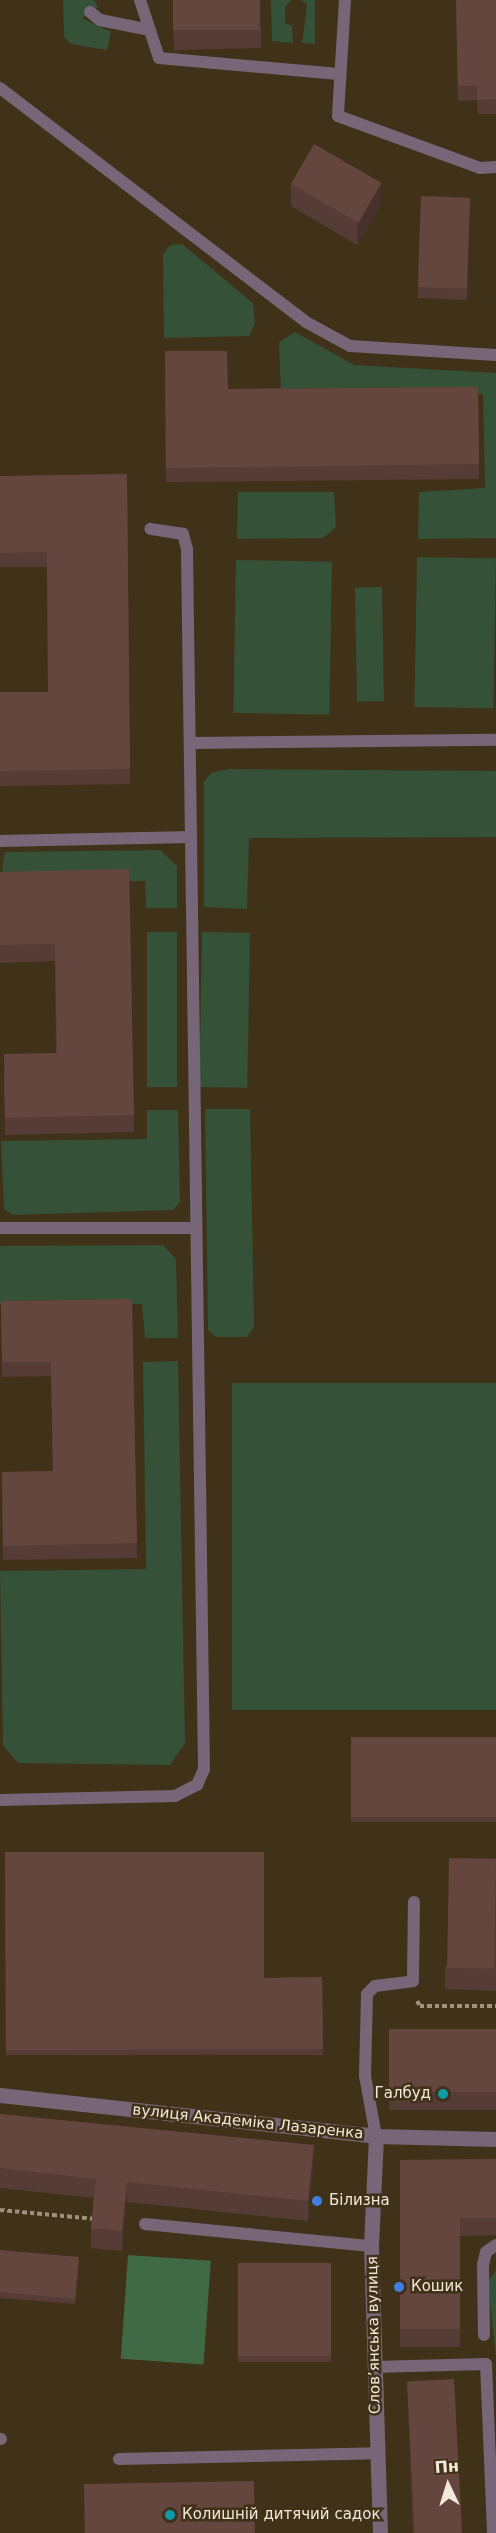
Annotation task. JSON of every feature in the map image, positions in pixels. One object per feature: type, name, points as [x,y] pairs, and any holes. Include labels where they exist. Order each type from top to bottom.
[{"type":"street","name":"вулиця Академіка Лазаренка","points":[[0,2095],[376,2136],[496,2139]]},
{"type":"street","name":"Словʼянська вулиця","points":[[376,2136],[372,2246],[380,2533]]},
{"type":"lane","points":[[140,0],[159,58],[338,74]]},
{"type":"lane","points":[[345,0],[338,74],[338,116],[480,168],[496,168]]},
{"type":"lane","points":[[90,12],[100,20],[150,30]]},
{"type":"lane","points":[[0,88],[306,322],[368,350],[496,355]]},
{"type":"lane","points":[[0,1800],[175,1796],[196,1785],[204,1769],[193,1228],[191,837],[193,743],[187,549],[183,534],[150,529]]},
{"type":"lane","points":[[193,743],[496,740]]},
{"type":"lane","points":[[0,840],[191,837]]},
{"type":"lane","points":[[0,1228],[193,1228]]},
{"type":"lane","points":[[376,2136],[365,2076],[367,1994],[375,1986],[407,1985],[415,1974],[414,1902]]},
{"type":"lane","points":[[145,2224],[372,2246]]},
{"type":"lane","points":[[484,2335],[483,2265],[486,2252],[496,2245]]},
{"type":"lane","points":[[374,2367],[486,2364],[491,2379],[493,2533]]},
{"type":"lane","points":[[119,2459],[377,2453]]},
{"type":"path","points":[[407,1985],[420,2006],[496,2006]]},
{"type":"path","points":[[0,2210],[100,2220]]},
{"type":"green space","points":[[63,0],[94,0],[98,7],[82,18],[111,32],[107,50],[71,44],[64,37]]},
{"type":"green space","points":[[271,0],[291,0],[285,7],[285,23],[292,26],[293,43],[272,41]]},
{"type":"green space","points":[[300,0],[315,0],[315,44],[302,43],[307,4]]},
{"type":"green space","points":[[182,244],[253,303],[255,323],[249,336],[164,338],[163,255],[170,245]]},
{"type":"green space","points":[[295,332],[354,365],[496,373],[496,538],[418,539],[419,492],[485,488],[483,394],[281,395],[279,342]]},
{"type":"green space","points":[[238,492],[334,492],[336,527],[323,538],[237,539]]},
{"type":"green space","points":[[417,557],[496,558],[493,708],[414,707]]},
{"type":"green space","points":[[236,560],[332,562],[329,715],[233,713]]},
{"type":"green space","points":[[355,587],[382,587],[384,701],[357,701]]},
{"type":"green space","points":[[228,769],[496,771],[496,837],[249,838],[247,909],[204,907],[204,782],[211,773]]},
{"type":"green space","points":[[160,850],[177,866],[177,908],[146,908],[145,881],[0,883],[5,852]]},
{"type":"green space","points":[[147,932],[177,932],[177,1087],[147,1087]]},
{"type":"green space","points":[[202,932],[250,933],[247,1088],[199,1087]]},
{"type":"green space","points":[[205,1109],[250,1109],[254,1327],[247,1337],[216,1337],[208,1330]]},
{"type":"green space","points":[[147,1110],[178,1110],[180,1202],[173,1210],[13,1215],[4,1209],[1,1141],[147,1139]]},
{"type":"green space","points":[[163,1245],[176,1259],[178,1338],[145,1338],[142,1304],[0,1304],[0,1246]]},
{"type":"green space","points":[[178,1361],[185,1743],[170,1765],[18,1763],[3,1745],[0,1571],[146,1569],[143,1362]]},
{"type":"green space","points":[[232,1383],[496,1383],[496,1710],[232,1710]]},
{"type":"green space","points":[[128,2255],[211,2261],[204,2365],[121,2359]]},
{"type":"green space","points":[[496,2270],[496,2358],[488,2282]]},
{"type":"building","points":[[173,0],[260,0],[260,30],[173,30]]},
{"type":"building","points":[[456,0],[496,0],[496,99],[478,100],[477,86],[458,86]]},
{"type":"building","points":[[314,144],[382,183],[359,223],[291,184]]},
{"type":"building","points":[[421,196],[470,198],[467,289],[418,287]]},
{"type":"building","points":[[165,351],[227,351],[228,389],[478,387],[479,464],[166,468]]},
{"type":"building","points":[[127,474],[130,769],[0,771],[0,692],[48,692],[47,552],[0,553],[0,476]]},
{"type":"building","points":[[129,869],[134,1115],[5,1118],[4,1054],[57,1053],[55,944],[0,945],[0,872]]},
{"type":"building","points":[[132,1299],[137,1543],[3,1546],[2,1472],[53,1471],[51,1362],[2,1362],[1,1301]]},
{"type":"building","points":[[351,1737],[496,1737],[496,1817],[351,1817]]},
{"type":"building","points":[[5,1852],[264,1852],[264,1978],[322,1977],[323,2049],[6,2050]]},
{"type":"building","points":[[449,1858],[496,1859],[494,1969],[447,1968]]},
{"type":"building","name":"Галбуд","points":[[389,2029],[496,2029],[496,2092],[389,2092]]},
{"type":"building","points":[[0,2114],[314,2145],[308,2201],[127,2182],[122,2231],[91,2228],[96,2179],[0,2168]]},
{"type":"building","points":[[496,2159],[496,2218],[460,2218],[460,2329],[400,2329],[400,2160]]},
{"type":"building","points":[[0,2250],[79,2257],[75,2299],[0,2292]]},
{"type":"building","points":[[238,2263],[331,2263],[331,2356],[238,2356]]},
{"type":"building","points":[[454,2379],[462,2533],[415,2533],[407,2381]]},
{"type":"building","name":"Колишній дитячий садок","points":[[254,2481],[255,2533],[85,2533],[84,2484]]},
{"type":"place","name":"Галбуд","points":[[443,2094]]},
{"type":"place","name":"Білизна","points":[[317,2201]]},
{"type":"place","name":"Кошик","points":[[399,2287]]},
{"type":"place","name":"Колишній дитячий садок","points":[[170,2515]]}]
